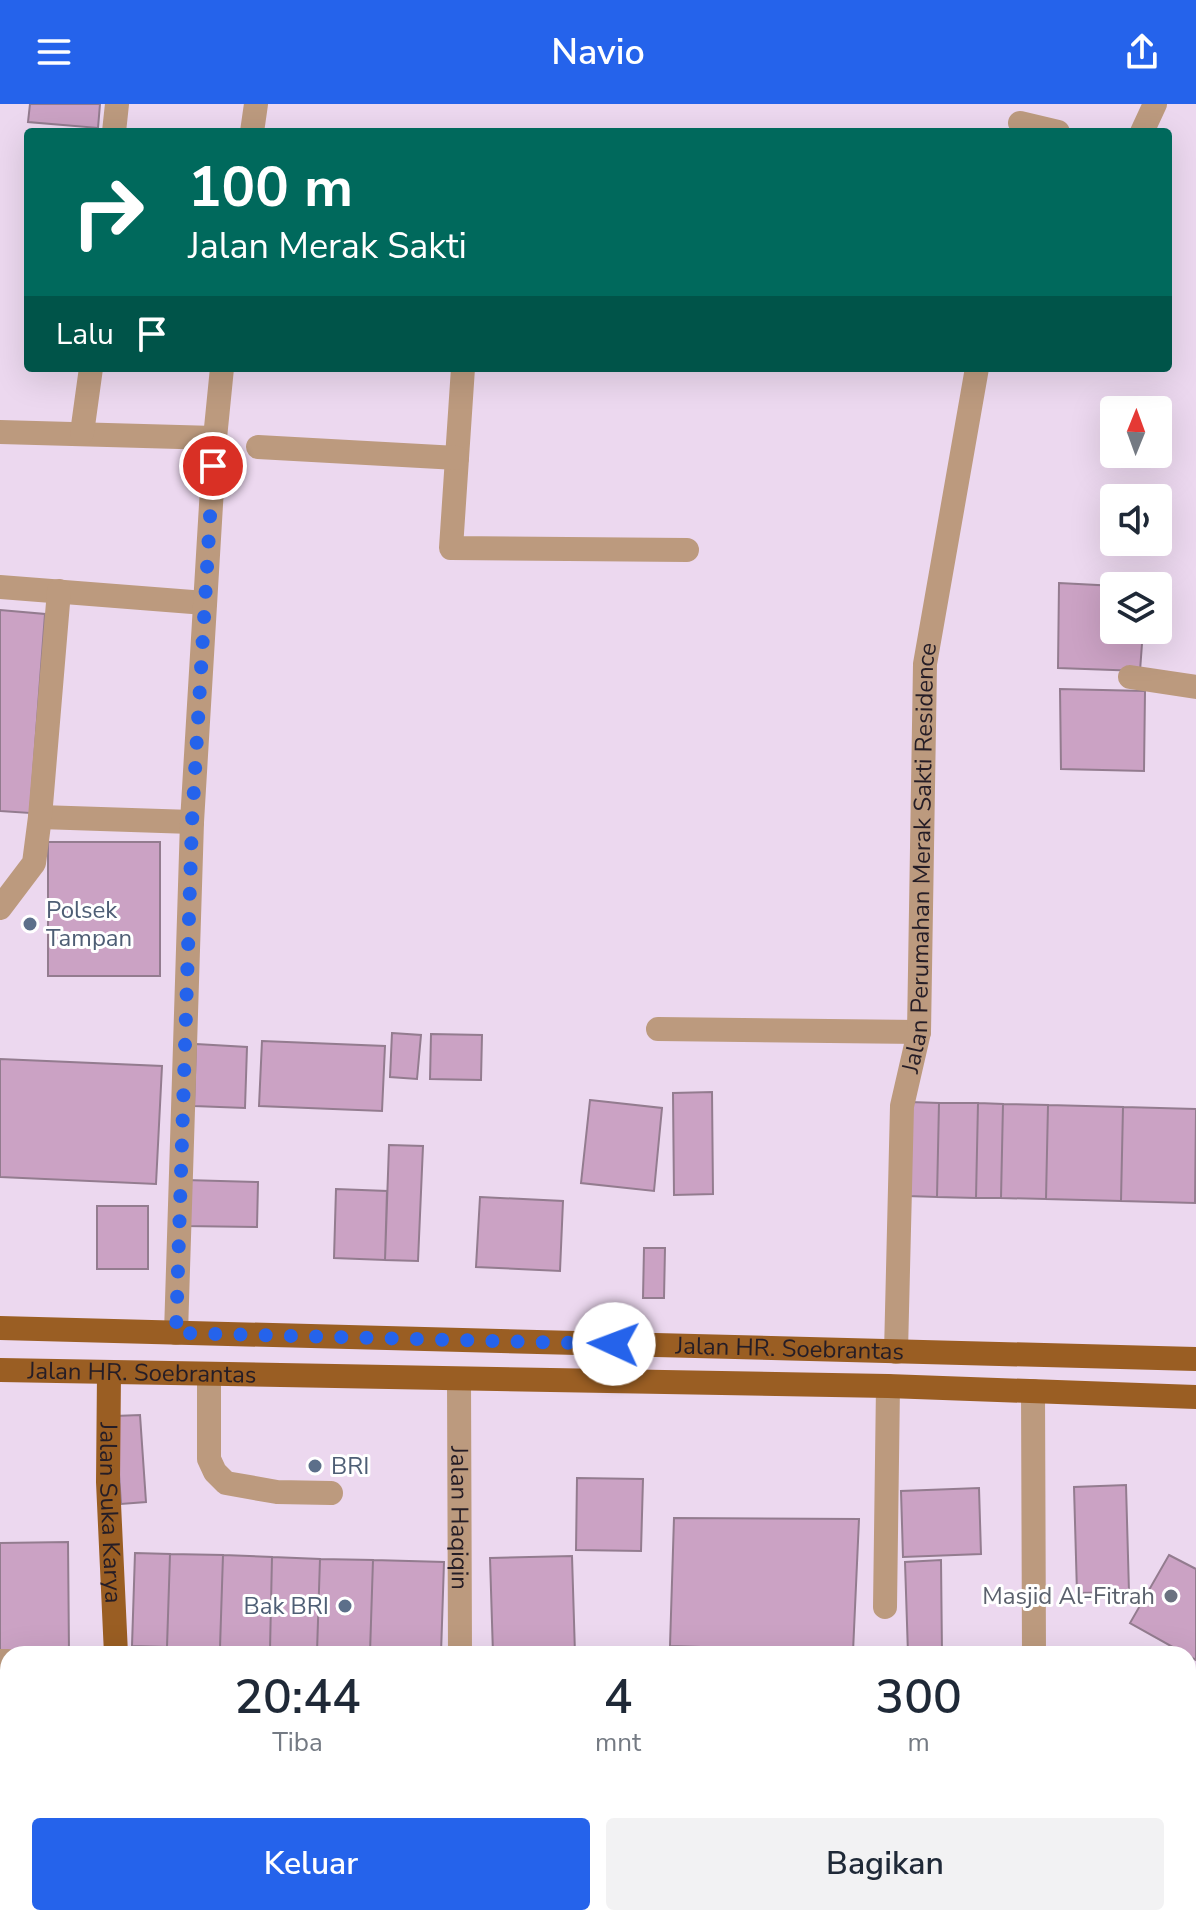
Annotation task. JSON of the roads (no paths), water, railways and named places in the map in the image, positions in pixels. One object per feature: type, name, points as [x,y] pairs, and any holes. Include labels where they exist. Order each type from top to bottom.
[{"type":"main road","name":"Jalan HR. Soebrantas","points":[[0,1328],[1196,1359]]},
{"type":"main road","name":"Jalan HR. Soebrantas","points":[[0,1370],[888,1386],[1196,1397]]},
{"type":"main road","name":"Jalan Suka Karya","points":[[109,1373],[108,1482],[116,1646]]},
{"type":"street","points":[[114,128],[117,104]]},
{"type":"street","points":[[253,128],[256,104]]},
{"type":"street","points":[[1144,128],[1155,104]]},
{"type":"street","points":[[1021,120],[1046,128]]},
{"type":"street","points":[[82,433],[90,372]]},
{"type":"street","points":[[176,1333],[192,822],[222,372]]},
{"type":"street","points":[[463,372],[451,548],[687,550]]},
{"type":"street","name":"Jalan Perumahan Merak Sakti Residence","points":[[896,1352],[902,1106],[919,1032],[925,664],[976,372]]},
{"type":"street","points":[[0,432],[215,438]]},
{"type":"street","points":[[258,447],[457,458]]},
{"type":"street","points":[[0,587],[205,603]]},
{"type":"street","points":[[0,908],[34,863],[59,591]]},
{"type":"street","points":[[1130,677],[1196,687]]},
{"type":"street","points":[[40,817],[192,822]]},
{"type":"street","points":[[658,1029],[919,1032]]},
{"type":"street","points":[[209,1375],[209,1459],[215,1472],[226,1483],[277,1492],[331,1493]]},
{"type":"street","name":"Jalan Haqiqin","points":[[459,1380],[460,1646]]},
{"type":"street","points":[[885,1607],[888,1386]]},
{"type":"street","points":[[1033,1391],[1034,1646]]},
{"type":"place","name":"Polsek Tampan","points":[[30,924]]},
{"type":"place","name":"BRI","points":[[315,1466]]},
{"type":"place","name":"Masjid Al-Fitrah","points":[[1171,1596]]},
{"type":"place","name":"Bak BRI","points":[[345,1606]]}]
